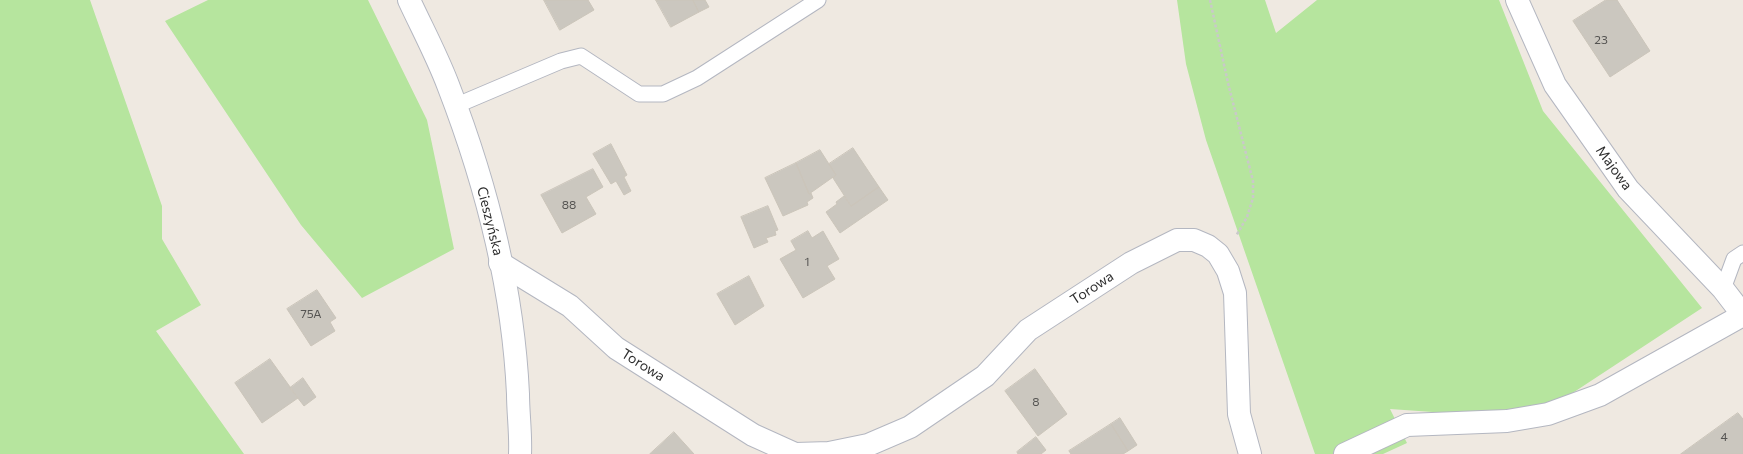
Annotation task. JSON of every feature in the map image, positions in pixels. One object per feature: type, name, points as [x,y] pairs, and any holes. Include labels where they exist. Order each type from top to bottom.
[{"type":"street","name":"Cieszyńska","points":[[409,0],[448,84],[472,152],[500,263],[510,307],[516,354],[520,454]]},
{"type":"street","name":"Majowa","points":[[1517,0],[1555,85],[1628,189],[1723,289],[1743,315]]},
{"type":"street","name":"Torowa","points":[[500,263],[570,306],[616,348],[752,434],[795,454],[829,453],[868,445],[910,427],[985,376],[1028,330],[1131,263],[1177,240],[1194,240],[1208,246],[1218,254],[1228,271],[1235,293],[1239,414],[1250,454]]},
{"type":"street","points":[[1345,454],[1407,425],[1507,421],[1548,414],[1600,395],[1743,315]]},
{"type":"lane","points":[[455,106],[561,61],[581,56],[640,94],[663,94],[698,78],[818,0]]},
{"type":"lane","points":[[1723,289],[1734,259],[1743,253]]},
{"type":"path","points":[[1210,0],[1228,83],[1253,181],[1253,198],[1247,217],[1231,243],[1218,254]]},
{"type":"green space","points":[[0,0],[90,0],[162,206],[162,239],[201,305],[156,331],[244,454],[0,454]]},
{"type":"green space","points":[[208,0],[368,0],[427,120],[454,249],[362,298],[301,225],[165,21]]},
{"type":"green space","points":[[1177,0],[1265,0],[1276,33],[1317,0],[1499,0],[1543,111],[1702,308],[1533,419],[1390,409],[1407,443],[1383,454],[1315,454],[1206,140],[1186,64]]},
{"type":"building","points":[[544,0],[588,0],[594,10],[560,30]]},
{"type":"building","points":[[656,0],[693,0],[699,12],[671,27]]},
{"type":"building","points":[[693,0],[705,0],[709,7],[699,12]]},
{"type":"building","points":[[1606,0],[1617,0],[1650,51],[1610,77],[1573,21]]},
{"type":"building","points":[[611,144],[627,175],[624,177],[631,191],[624,195],[616,181],[611,184],[593,154]]},
{"type":"building","points":[[853,148],[879,187],[851,206],[833,178],[836,175],[829,164]]},
{"type":"building","points":[[820,150],[836,175],[809,194],[796,163]]},
{"type":"building","points":[[796,163],[809,194],[811,193],[813,198],[807,202],[808,205],[783,216],[765,178]]},
{"type":"building","points":[[593,169],[603,187],[586,197],[596,214],[562,233],[541,195]]},
{"type":"building","points":[[879,187],[888,200],[840,233],[826,212],[837,204],[836,202],[844,196],[851,206]]},
{"type":"building","points":[[768,206],[778,230],[775,231],[776,235],[766,238],[768,242],[754,248],[741,217]]},
{"type":"building","points":[[808,231],[812,238],[823,231],[839,259],[827,266],[835,279],[803,298],[780,259],[796,250],[791,241]]},
{"type":"building","points":[[749,276],[764,306],[735,325],[717,294]]},
{"type":"building","points":[[317,290],[336,318],[330,322],[335,331],[311,346],[287,309]]},
{"type":"building","points":[[270,359],[298,398],[262,423],[235,383]]},
{"type":"building","points":[[1035,369],[1067,414],[1038,436],[1005,391]]},
{"type":"building","points":[[303,378],[316,397],[304,406],[290,388]]},
{"type":"building","points":[[1738,413],[1743,419],[1743,454],[1681,454]]},
{"type":"building","points":[[1120,418],[1137,445],[1128,451],[1111,424]]},
{"type":"building","points":[[1111,424],[1128,451],[1123,454],[1071,454],[1069,451]]},
{"type":"building","points":[[674,432],[694,454],[650,454]]},
{"type":"building","points":[[1036,437],[1046,450],[1041,454],[1018,454],[1017,452]]}]
